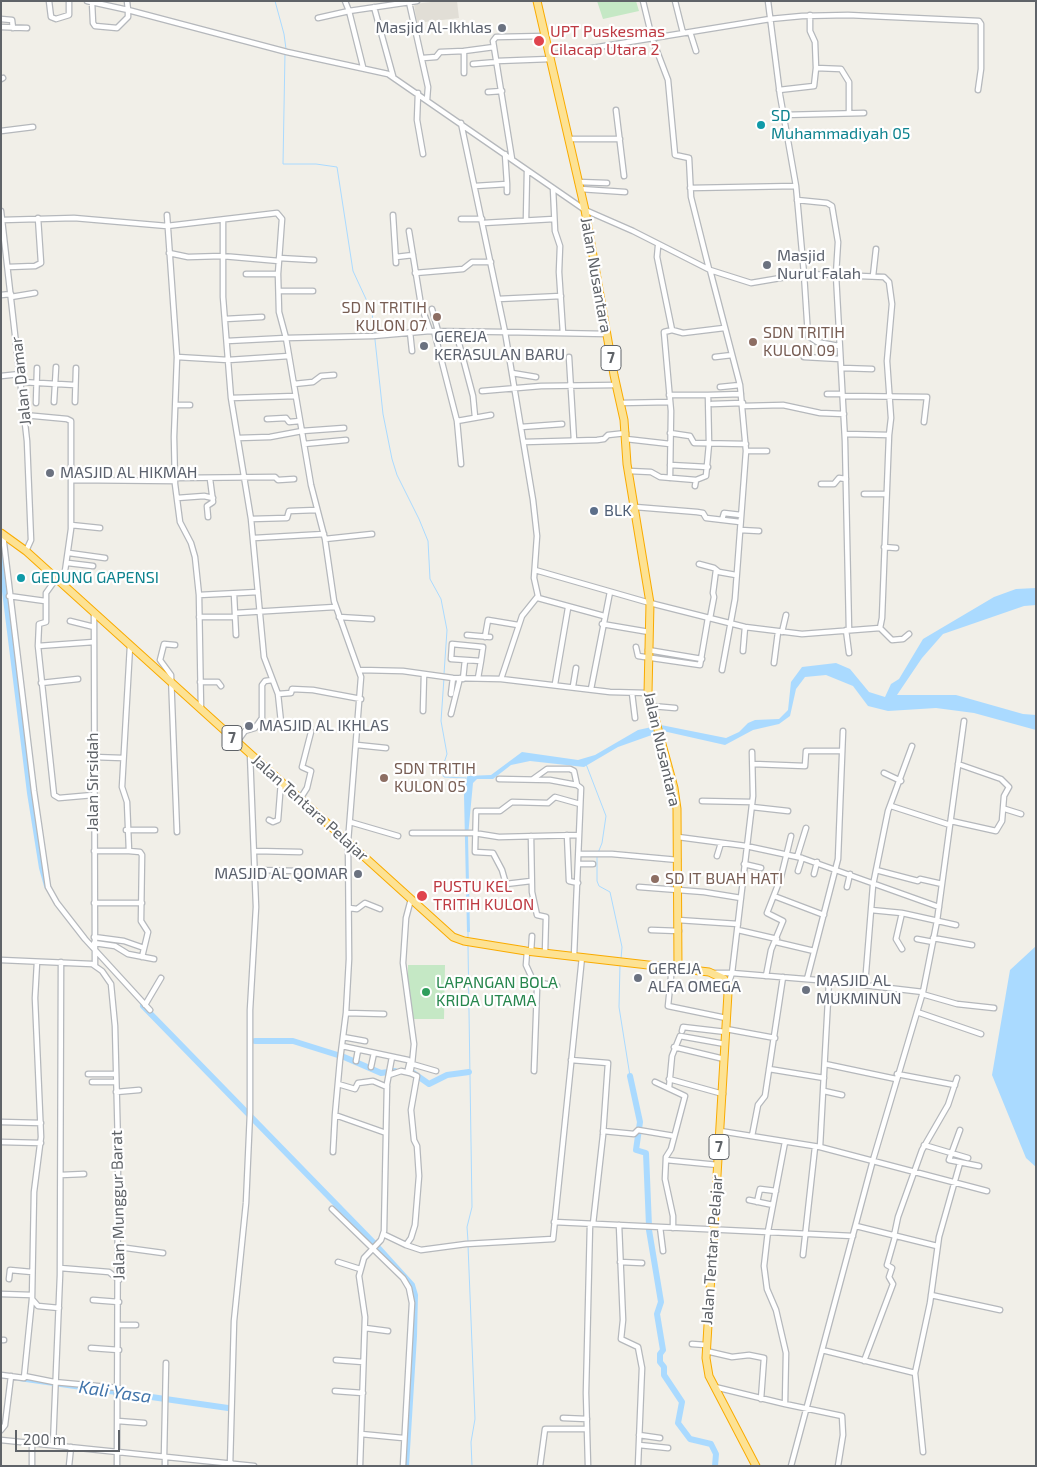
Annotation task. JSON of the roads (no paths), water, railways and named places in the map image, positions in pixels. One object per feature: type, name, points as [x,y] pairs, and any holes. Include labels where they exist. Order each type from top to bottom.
[{"type":"highway","name":"Jalan Nusantara","points":[[537,1],[585,210],[626,436],[628,471],[650,603],[648,693],[674,788],[678,837],[679,932],[675,967]]},
{"type":"highway","name":"Jalan Tentara Pelajar","points":[[2,533],[26,550],[201,711],[448,933],[464,941],[476,944],[529,952]]},
{"type":"highway","name":"7","points":[[529,952],[715,972]]},
{"type":"highway","points":[[715,972],[722,976],[728,985]]},
{"type":"highway","name":"Jalan Tentara Pelajar","points":[[728,985],[723,1094],[706,1348],[707,1372],[756,1466]]},
{"type":"highway","name":"Jalan Tentara Pelajar","points":[[727,1410],[761,1466]]},
{"type":"street","points":[[49,1],[51,17],[56,19],[69,15],[70,1]]},
{"type":"street","points":[[127,1],[128,10],[127,20],[117,28],[98,26],[93,23],[89,2],[128,10],[285,51],[362,67],[393,76],[585,210],[633,231],[658,246],[710,270],[751,283],[804,274],[887,278],[891,288],[892,304],[887,361],[891,418],[880,628],[892,640],[903,639],[909,634]]},
{"type":"street","points":[[345,1],[362,67]]},
{"type":"street","points":[[318,18],[401,2],[417,1]]},
{"type":"street","points":[[643,1],[652,38],[668,80],[675,154],[689,158],[690,188],[740,385],[743,405],[746,452],[740,530],[731,624],[722,670]]},
{"type":"street","points":[[675,1],[683,33]]},
{"type":"street","points":[[768,1],[779,90],[796,186],[808,336],[817,342],[839,346]]},
{"type":"street","points":[[410,2],[423,58],[428,87],[427,100]]},
{"type":"street","points":[[374,7],[393,76]]},
{"type":"street","points":[[779,90],[813,87],[816,84],[815,42],[810,31],[810,15]]},
{"type":"street","points":[[472,64],[550,57],[652,38],[770,19],[810,15],[980,22],[981,69],[978,90]]},
{"type":"street","points":[[1,19],[12,20],[13,28]]},
{"type":"street","points":[[1,27],[27,28]]},
{"type":"street","points":[[690,32],[696,52]]},
{"type":"street","points":[[512,160],[493,41],[496,37],[545,36]]},
{"type":"street","points":[[423,58],[436,57],[440,52],[494,47]]},
{"type":"street","points":[[464,51],[464,73]]},
{"type":"street","points":[[816,68],[840,69],[849,82],[850,114]]},
{"type":"street","points":[[488,92],[502,91]]},
{"type":"street","points":[[418,94],[418,120],[423,154]]},
{"type":"street","points":[[616,110],[624,176]]},
{"type":"street","points":[[783,115],[864,113]]},
{"type":"street","points":[[461,123],[505,332],[524,442],[537,536],[534,578],[538,598]]},
{"type":"street","points":[[1,131],[32,126]]},
{"type":"street","points":[[569,139],[620,139]]},
{"type":"street","points":[[505,154],[507,192]]},
{"type":"street","points":[[526,220],[527,171]]},
{"type":"street","points":[[579,186],[608,183]]},
{"type":"street","points":[[475,186],[507,184]]},
{"type":"street","points":[[579,186],[625,192]]},
{"type":"street","points":[[690,188],[796,186]]},
{"type":"street","points":[[552,188],[556,236],[560,246],[563,333]]},
{"type":"street","points":[[797,200],[827,202],[832,206],[838,242],[836,275],[845,434],[849,653]]},
{"type":"street","name":"Jalan Damar","points":[[1,211],[4,260],[8,267],[28,441],[31,540],[26,550]]},
{"type":"street","points":[[2,220],[74,218],[167,226],[223,221],[277,213],[280,214],[282,219],[278,274],[279,312],[286,338],[304,444],[324,536],[335,607],[360,670],[361,699],[348,842],[349,908],[346,1013],[340,1057],[333,1152]]},
{"type":"street","points":[[167,215],[177,357],[175,480],[180,522],[195,558],[199,596],[201,711]]},
{"type":"street","points":[[393,215],[396,263]]},
{"type":"street","points":[[8,267],[35,266],[41,263],[38,218]]},
{"type":"street","points":[[461,219],[482,221],[554,219]]},
{"type":"street","points":[[223,221],[222,256],[231,398],[254,538],[264,657],[278,694],[281,722]]},
{"type":"street","points":[[409,231],[421,306],[434,331]]},
{"type":"street","points":[[658,246],[657,257],[672,330]]},
{"type":"street","points":[[873,276],[876,249]]},
{"type":"street","points":[[169,253],[188,257],[222,256],[279,260],[314,260]]},
{"type":"street","points":[[396,257],[413,255]]},
{"type":"street","points":[[415,273],[463,269],[472,262],[491,262]]},
{"type":"street","points":[[246,274],[278,274]]},
{"type":"street","points":[[279,291],[313,290]]},
{"type":"street","points":[[1,295],[11,296],[35,293]]},
{"type":"street","points":[[498,299],[561,296]]},
{"type":"street","points":[[432,309],[434,331],[457,421],[461,464]]},
{"type":"street","points":[[225,319],[262,317]]},
{"type":"street","points":[[670,478],[670,402],[664,332],[672,330],[681,333],[724,328]]},
{"type":"street","points":[[227,341],[375,336],[434,331],[607,334]]},
{"type":"street","points":[[410,332],[412,351]]},
{"type":"street","points":[[456,332],[473,396],[475,417]]},
{"type":"street","points":[[714,357],[732,355]]},
{"type":"street","points":[[177,357],[228,360],[289,356]]},
{"type":"street","points":[[569,357],[574,440]]},
{"type":"street","points":[[804,357],[840,360]]},
{"type":"street","points":[[54,402],[56,367]]},
{"type":"street","points":[[36,403],[37,368]]},
{"type":"street","points":[[75,402],[76,368]]},
{"type":"street","points":[[842,368],[872,369]]},
{"type":"street","points":[[512,373],[536,377]]},
{"type":"street","points":[[1,376],[20,374]]},
{"type":"street","points":[[294,384],[314,382],[321,376],[334,374]]},
{"type":"street","points":[[21,382],[75,385]]},
{"type":"street","points":[[482,391],[514,388],[616,385]]},
{"type":"street","points":[[720,387],[740,385]]},
{"type":"street","points":[[628,471],[651,472],[657,476],[670,478],[696,480],[706,478],[709,444],[708,394]]},
{"type":"street","points":[[669,395],[741,394]]},
{"type":"street","points":[[827,394],[928,397],[924,422]]},
{"type":"street","points":[[231,398],[296,396]]},
{"type":"street","points":[[620,403],[670,402]]},
{"type":"street","points":[[712,404],[783,405],[820,413],[844,414]]},
{"type":"street","points":[[176,405],[190,406]]},
{"type":"street","points":[[24,415],[70,420],[71,525],[68,563],[63,585]]},
{"type":"street","points":[[457,421],[491,415]]},
{"type":"street","points":[[267,419],[286,418],[289,422],[300,420]]},
{"type":"street","points":[[521,427],[562,424]]},
{"type":"street","points":[[238,438],[270,437],[302,431],[344,428]]},
{"type":"street","points":[[670,433],[690,436],[694,443],[746,444]]},
{"type":"street","points":[[845,434],[889,435]]},
{"type":"street","points":[[524,442],[603,439],[608,435],[626,436],[649,443],[670,444]]},
{"type":"street","points":[[304,444],[346,440]]},
{"type":"street","points":[[746,452],[767,452]]},
{"type":"street","points":[[670,466],[708,467]]},
{"type":"street","points":[[821,484],[834,484],[839,478],[846,479]]},
{"type":"street","points":[[72,480],[294,479]]},
{"type":"street","points":[[208,517],[207,506],[212,504],[213,498],[210,480]]},
{"type":"street","points":[[695,486],[696,480]]},
{"type":"street","points":[[864,494],[886,494]]},
{"type":"street","points":[[177,498],[204,496],[206,498],[213,498]]},
{"type":"street","points":[[635,507],[704,513],[705,518],[740,522]]},
{"type":"street","points":[[251,518],[287,518],[289,511],[317,510]]},
{"type":"street","points":[[722,520],[724,513],[741,515]]},
{"type":"street","points":[[71,525],[100,528]]},
{"type":"street","points":[[740,530],[760,531]]},
{"type":"street","points":[[2,533],[47,880],[57,903],[150,1010]]},
{"type":"street","points":[[254,538],[372,534]]},
{"type":"street","points":[[884,547],[896,548]]},
{"type":"street","points":[[69,553],[105,558]]},
{"type":"street","points":[[68,563],[93,566]]},
{"type":"street","points":[[700,564],[736,576]]},
{"type":"street","points":[[536,570],[650,603],[745,627],[780,632],[820,632],[880,628]]},
{"type":"street","points":[[636,647],[637,656],[648,653],[702,659],[714,597],[716,570]]},
{"type":"street","points":[[56,579],[46,593],[46,622],[39,624],[38,646],[40,683],[55,796],[59,798],[94,795]]},
{"type":"street","points":[[199,596],[258,592]]},
{"type":"street","points":[[591,689],[602,624],[610,592]]},
{"type":"street","points":[[234,594],[236,635]]},
{"type":"street","points":[[9,596],[45,601]]},
{"type":"street","points":[[538,598],[568,608],[604,616]]},
{"type":"street","points":[[501,679],[518,625],[525,612],[538,598]]},
{"type":"street","points":[[199,617],[335,607]]},
{"type":"street","points":[[555,684],[568,608]]},
{"type":"street","name":"Jalan Sirsidah","points":[[94,613],[94,965]]},
{"type":"street","points":[[774,663],[780,632],[786,615]]},
{"type":"street","points":[[338,616],[372,619]]},
{"type":"street","points":[[480,646],[486,637],[488,620],[518,625]]},
{"type":"street","points":[[70,621],[94,627]]},
{"type":"street","points":[[602,624],[649,632]]},
{"type":"street","points":[[743,651],[745,627]]},
{"type":"street","points":[[467,635],[486,637]]},
{"type":"street","points":[[38,646],[94,642]]},
{"type":"street","points":[[478,678],[481,661],[483,647],[452,643],[451,658],[481,661]]},
{"type":"street","points":[[176,645],[164,644],[160,660],[170,673],[177,832]]},
{"type":"street","points":[[129,851],[126,830],[126,802],[122,787],[130,646]]},
{"type":"street","points":[[451,714],[462,678],[465,660]]},
{"type":"street","points":[[573,686],[576,668]]},
{"type":"street","points":[[360,670],[403,671],[453,678],[501,679],[632,693],[648,693]]},
{"type":"street","points":[[423,711],[424,674]]},
{"type":"street","points":[[451,694],[453,678]]},
{"type":"street","points":[[40,683],[78,679]]},
{"type":"street","points":[[237,742],[245,731],[255,728],[262,718],[262,685],[265,681],[272,680]]},
{"type":"street","points":[[200,682],[218,682],[221,686]]},
{"type":"street","points":[[278,694],[291,694],[292,689],[313,690],[338,693],[361,699]]},
{"type":"street","points":[[632,693],[635,718]]},
{"type":"street","points":[[652,706],[675,708]]},
{"type":"street","points":[[791,1466],[896,1077],[923,993],[937,921],[964,721]]},
{"type":"street","points":[[807,979],[836,868],[843,731]]},
{"type":"street","points":[[300,799],[306,788],[310,771],[302,767],[311,732]]},
{"type":"street","points":[[357,745],[386,748]]},
{"type":"street","points":[[865,985],[873,885],[891,806],[912,746]]},
{"type":"street","points":[[753,764],[805,766],[806,751],[842,752]]},
{"type":"street","points":[[728,985],[732,973],[752,804],[752,752]]},
{"type":"street","points":[[230,1464],[234,1321],[246,1203],[250,1121],[250,1010],[256,907],[256,870],[250,754]]},
{"type":"street","points":[[93,757],[123,758]]},
{"type":"street","points":[[891,806],[951,823],[994,832],[1002,821],[1005,809],[1004,796],[1009,787],[1007,783],[1001,778],[958,764]]},
{"type":"street","points":[[533,779],[547,769],[570,769],[574,771],[577,785],[581,788],[574,956]]},
{"type":"street","points":[[884,773],[901,781]]},
{"type":"street","points":[[499,779],[533,779],[577,785]]},
{"type":"street","points":[[269,820],[276,822],[278,820],[282,782]]},
{"type":"street","points":[[531,881],[506,884],[502,870],[492,853],[475,852],[474,833],[477,810],[500,811],[512,802],[548,803],[555,798],[580,804]]},
{"type":"street","points":[[702,801],[752,804],[788,811]]},
{"type":"street","points":[[1005,809],[1021,814]]},
{"type":"street","points":[[350,822],[398,836]]},
{"type":"street","points":[[563,828],[569,881],[578,883]]},
{"type":"street","points":[[798,871],[799,857],[806,828]]},
{"type":"street","points":[[126,830],[155,830]]},
{"type":"street","points":[[412,833],[474,833],[491,837],[578,835]]},
{"type":"street","points":[[531,836],[531,881],[536,912],[538,916],[546,918],[544,953]]},
{"type":"street","points":[[766,976],[771,950],[777,941],[782,920],[767,914],[791,836]]},
{"type":"street","points":[[678,837],[746,846],[799,857],[836,868],[873,885],[939,907]]},
{"type":"street","points":[[717,856],[720,843]]},
{"type":"street","points":[[255,850],[300,852]]},
{"type":"street","points":[[94,851],[129,851],[142,854],[141,922],[148,932],[142,957]]},
{"type":"street","points":[[579,854],[678,860]]},
{"type":"street","points":[[814,874],[817,862]]},
{"type":"street","points":[[579,864],[593,864]]},
{"type":"street","points":[[744,864],[761,868]]},
{"type":"street","points":[[256,870],[299,871]]},
{"type":"street","points":[[876,870],[918,881],[920,879],[942,884]]},
{"type":"street","points":[[847,887],[850,874]]},
{"type":"street","points":[[639,887],[741,898]]},
{"type":"street","points":[[774,896],[824,915]]},
{"type":"street","points":[[410,1071],[414,1044],[403,963],[406,918],[411,899]]},
{"type":"street","points":[[94,903],[142,903]]},
{"type":"street","points":[[349,908],[357,909],[365,903],[380,909]]},
{"type":"street","points":[[871,910],[902,913],[956,925]]},
{"type":"street","points":[[528,912],[536,912]]},
{"type":"street","points":[[902,913],[896,940],[902,949]]},
{"type":"street","points":[[678,920],[738,927],[777,941],[814,951]]},
{"type":"street","points":[[651,930],[679,932]]},
{"type":"street","points":[[532,936],[526,965],[536,982],[534,1071]]},
{"type":"street","points":[[94,937],[125,941],[144,948]]},
{"type":"street","points":[[917,939],[972,945]]},
{"type":"street","points":[[94,947],[117,947],[126,953],[154,959]]},
{"type":"street","points":[[384,1234],[421,1250],[476,1243],[551,1240],[582,957]]},
{"type":"street","points":[[1,960],[94,965]]},
{"type":"street","points":[[24,1376],[32,1297],[34,1192],[41,1143],[35,998],[37,962]]},
{"type":"street","points":[[53,1445],[60,1268],[62,962]]},
{"type":"street","name":"Jalan Munggur Barat","points":[[94,965],[108,978],[112,990],[116,1074],[119,1247],[117,1466]]},
{"type":"street","points":[[675,967],[668,1006],[726,1018]]},
{"type":"street","points":[[715,972],[828,980],[923,993],[957,1004],[994,1008]]},
{"type":"street","points":[[752,1136],[758,1105],[764,1098],[775,1038],[783,977]]},
{"type":"street","points":[[145,1005],[161,978]]},
{"type":"street","points":[[803,1255],[824,1092],[828,980]]},
{"type":"street","points":[[536,982],[558,986]]},
{"type":"street","points":[[828,997],[864,1002]]},
{"type":"street","points":[[917,1012],[980,1034]]},
{"type":"street","points":[[346,1013],[384,1014]]},
{"type":"street","points":[[682,1031],[684,1027],[775,1038]]},
{"type":"street","points":[[669,1088],[674,1047],[681,1036],[725,1044]]},
{"type":"street","points":[[343,1037],[365,1041]]},
{"type":"street","points":[[342,1046],[410,1061],[410,1071]]},
{"type":"street","points":[[674,1047],[724,1059]]},
{"type":"street","points":[[356,1061],[358,1050]]},
{"type":"street","points":[[371,1067],[374,1053]]},
{"type":"street","points":[[360,1466],[365,1317],[360,1286],[360,1269],[366,1254],[384,1234],[387,1087],[392,1057]]},
{"type":"street","points":[[571,1060],[608,1063],[604,1131],[591,1224],[587,1419],[588,1466]]},
{"type":"street","points":[[412,1064],[436,1071]]},
{"type":"street","points":[[825,1064],[896,1077],[955,1085]]},
{"type":"street","points":[[769,1069],[824,1078]]},
{"type":"street","points":[[389,1073],[410,1071],[417,1076],[411,1110],[414,1140],[417,1146],[419,1176],[415,1225],[411,1238],[406,1245]]},
{"type":"street","points":[[88,1074],[116,1074]]},
{"type":"street","points":[[864,1361],[892,1284],[889,1277],[892,1268],[887,1265],[898,1217],[924,1146],[948,1105],[957,1078]]},
{"type":"street","points":[[669,1079],[723,1094]]},
{"type":"street","points":[[338,1084],[355,1089],[358,1083],[373,1081],[387,1087]]},
{"type":"street","points":[[92,1082],[116,1082]]},
{"type":"street","points":[[655,1082],[685,1096],[666,1160],[665,1179],[673,1216],[673,1228]]},
{"type":"street","points":[[116,1092],[138,1090]]},
{"type":"street","points":[[824,1092],[842,1095]]},
{"type":"street","points":[[336,1115],[386,1133]]},
{"type":"street","points":[[1,1122],[41,1123]]},
{"type":"street","points":[[604,1131],[634,1134],[639,1130],[674,1136]]},
{"type":"street","points":[[960,1130],[949,1160],[979,1166]]},
{"type":"street","points":[[720,1131],[817,1147],[987,1191]]},
{"type":"street","points":[[1,1142],[41,1143]]},
{"type":"street","points":[[786,1142],[768,1231],[765,1275],[780,1324],[786,1353],[786,1404]]},
{"type":"street","points":[[924,1146],[968,1158]]},
{"type":"street","points":[[666,1160],[718,1165]]},
{"type":"street","points":[[923,1452],[915,1373],[931,1295],[937,1246],[960,1163]]},
{"type":"street","points":[[61,1175],[84,1174]]},
{"type":"street","points":[[757,1202],[760,1188],[776,1191]]},
{"type":"street","points":[[749,1200],[773,1205]]},
{"type":"street","points":[[332,1209],[403,1278],[411,1294],[403,1466]]},
{"type":"street","points":[[554,1222],[853,1236]]},
{"type":"street","points":[[619,1225],[623,1320],[621,1339],[638,1348],[642,1368],[638,1466]]},
{"type":"street","points":[[856,1226],[937,1246]]},
{"type":"street","points":[[660,1227],[663,1251]]},
{"type":"street","points":[[119,1247],[163,1253]]},
{"type":"street","points":[[338,1262],[360,1269]]},
{"type":"street","points":[[620,1262],[642,1263]]},
{"type":"street","points":[[60,1268],[93,1269],[98,1272],[109,1272],[119,1280]]},
{"type":"street","points":[[9,1279],[10,1270],[32,1272]]},
{"type":"street","points":[[1,1294],[32,1297]]},
{"type":"street","points":[[931,1295],[1000,1310]]},
{"type":"street","points":[[32,1297],[38,1306],[59,1308]]},
{"type":"street","points":[[93,1300],[119,1302]]},
{"type":"street","points":[[119,1325],[136,1325]]},
{"type":"street","points":[[365,1328],[388,1331]]},
{"type":"street","points":[[692,1344],[732,1357],[749,1355],[764,1358],[761,1399]]},
{"type":"street","points":[[91,1348],[119,1350]]},
{"type":"street","points":[[822,1350],[915,1373]]},
{"type":"street","points":[[336,1360],[363,1362]]},
{"type":"street","points":[[165,1466],[166,1363]]},
{"type":"street","points":[[1,1375],[23,1378],[24,1376],[54,1384],[119,1391]]},
{"type":"street","points":[[1,1430],[5,1425],[10,1377]]},
{"type":"street","points":[[715,1387],[842,1416],[843,1435],[838,1466]]},
{"type":"street","points":[[335,1391],[363,1393]]},
{"type":"street","points":[[563,1418],[587,1419]]},
{"type":"street","points":[[118,1421],[144,1423]]},
{"type":"street","points":[[540,1466],[545,1429],[587,1429]]},
{"type":"street","points":[[361,1434],[403,1438]]},
{"type":"street","points":[[639,1435],[660,1438]]},
{"type":"street","points":[[1,1440],[254,1466]]},
{"type":"street","points":[[32,1443],[32,1466]]},
{"type":"street","points":[[639,1445],[668,1448]]},
{"type":"street","points":[[68,1466],[71,1447]]},
{"type":"water","points":[[1036,588],[1036,605],[1024,606],[943,634],[922,658],[897,695],[956,695],[1023,714],[1036,715],[1036,730],[974,713],[936,708],[888,711],[868,706],[853,686],[826,675],[805,677],[796,689],[790,716],[779,724],[753,730],[725,745],[663,731],[618,747],[584,767],[530,761],[511,765],[493,779],[477,779],[473,783],[468,836],[470,932],[467,932],[464,795],[467,776],[491,775],[522,752],[578,760],[595,755],[638,730],[661,725],[726,738],[739,732],[748,723],[755,720],[779,719],[788,710],[791,682],[802,667],[836,663],[850,669],[869,692],[885,697],[891,684],[899,679],[923,639],[994,597],[1016,589]]},
{"type":"water","points":[[1036,946],[1036,1167],[1026,1158],[992,1075],[1010,970]]},
{"type":"waterway","points":[[275,1],[286,49]]},
{"type":"waterway","points":[[285,53],[283,164],[316,164],[337,167],[353,271],[372,312],[383,414],[392,459],[397,475],[428,541],[430,579],[441,599],[447,630],[444,674]]},
{"type":"waterway","points":[[1,559],[30,793],[42,868],[47,886]]},
{"type":"waterway","points":[[444,678],[441,721],[447,754],[441,772],[444,777],[466,778]]},
{"type":"waterway","points":[[586,764],[606,816],[602,843],[598,853]]},
{"type":"waterway","points":[[597,857],[597,881],[599,886],[610,892],[622,947],[621,959]]},
{"type":"waterway","points":[[468,931],[468,939]]},
{"type":"waterway","points":[[468,946],[472,1207],[467,1227],[468,1241]]},
{"type":"waterway","points":[[620,965],[619,1007],[630,1076]]},
{"type":"waterway","points":[[143,1006],[373,1242],[412,1285],[415,1295],[414,1336],[406,1466]]},
{"type":"waterway","points":[[255,1041],[293,1041],[344,1057],[381,1073],[395,1071]]},
{"type":"waterway","points":[[412,1072],[429,1084],[447,1075],[469,1072]]},
{"type":"waterway","points":[[630,1076],[640,1122],[636,1150],[646,1153],[649,1226]]},
{"type":"waterway","points":[[649,1230],[661,1302],[657,1314],[663,1350],[660,1354],[660,1362],[664,1367],[664,1375],[682,1402],[678,1423],[690,1439],[711,1444],[716,1454],[715,1466]]},
{"type":"waterway","points":[[468,1245],[475,1419],[471,1442],[472,1466]]},
{"type":"waterway","name":"Kali Yasa","points":[[19,1378],[228,1408]]},
{"type":"place","name":"Masjid Al-Ikhlas","points":[[502,28]]},
{"type":"place","name":"UPT Puskesmas Cilacap Utara 2","points":[[539,41]]},
{"type":"place","name":"SD Muhammadiyah 05","points":[[761,125]]},
{"type":"place","name":"Masjid Nurul Falah","points":[[767,265]]},
{"type":"place","name":"SD N TRITIH KULON 07","points":[[437,317]]},
{"type":"place","name":"SDN TRITIH KULON 09","points":[[753,342]]},
{"type":"place","name":"GEREJA KERASULAN BARU","points":[[424,346]]},
{"type":"place","name":"MASJID AL HIKMAH","points":[[50,473]]},
{"type":"place","name":"BLK","points":[[594,511]]},
{"type":"place","name":"GEDUNG GAPENSI","points":[[21,578]]},
{"type":"place","name":"MASJID AL IKHLAS","points":[[249,726]]},
{"type":"place","name":"SDN TRITIH KULON 05","points":[[384,778]]},
{"type":"place","name":"MASJID AL QOMAR","points":[[358,874]]},
{"type":"place","name":"SD IT BUAH HATI","points":[[655,879]]},
{"type":"place","name":"PUSTU KEL TRITIH KULON","points":[[422,896]]},
{"type":"place","name":"GEREJA ALFA OMEGA","points":[[638,978]]},
{"type":"place","name":"MASJID AL MUKMINUN","points":[[806,990]]},
{"type":"place","name":"LAPANGAN BOLA KRIDA UTAMA","points":[[426,992]]}]
